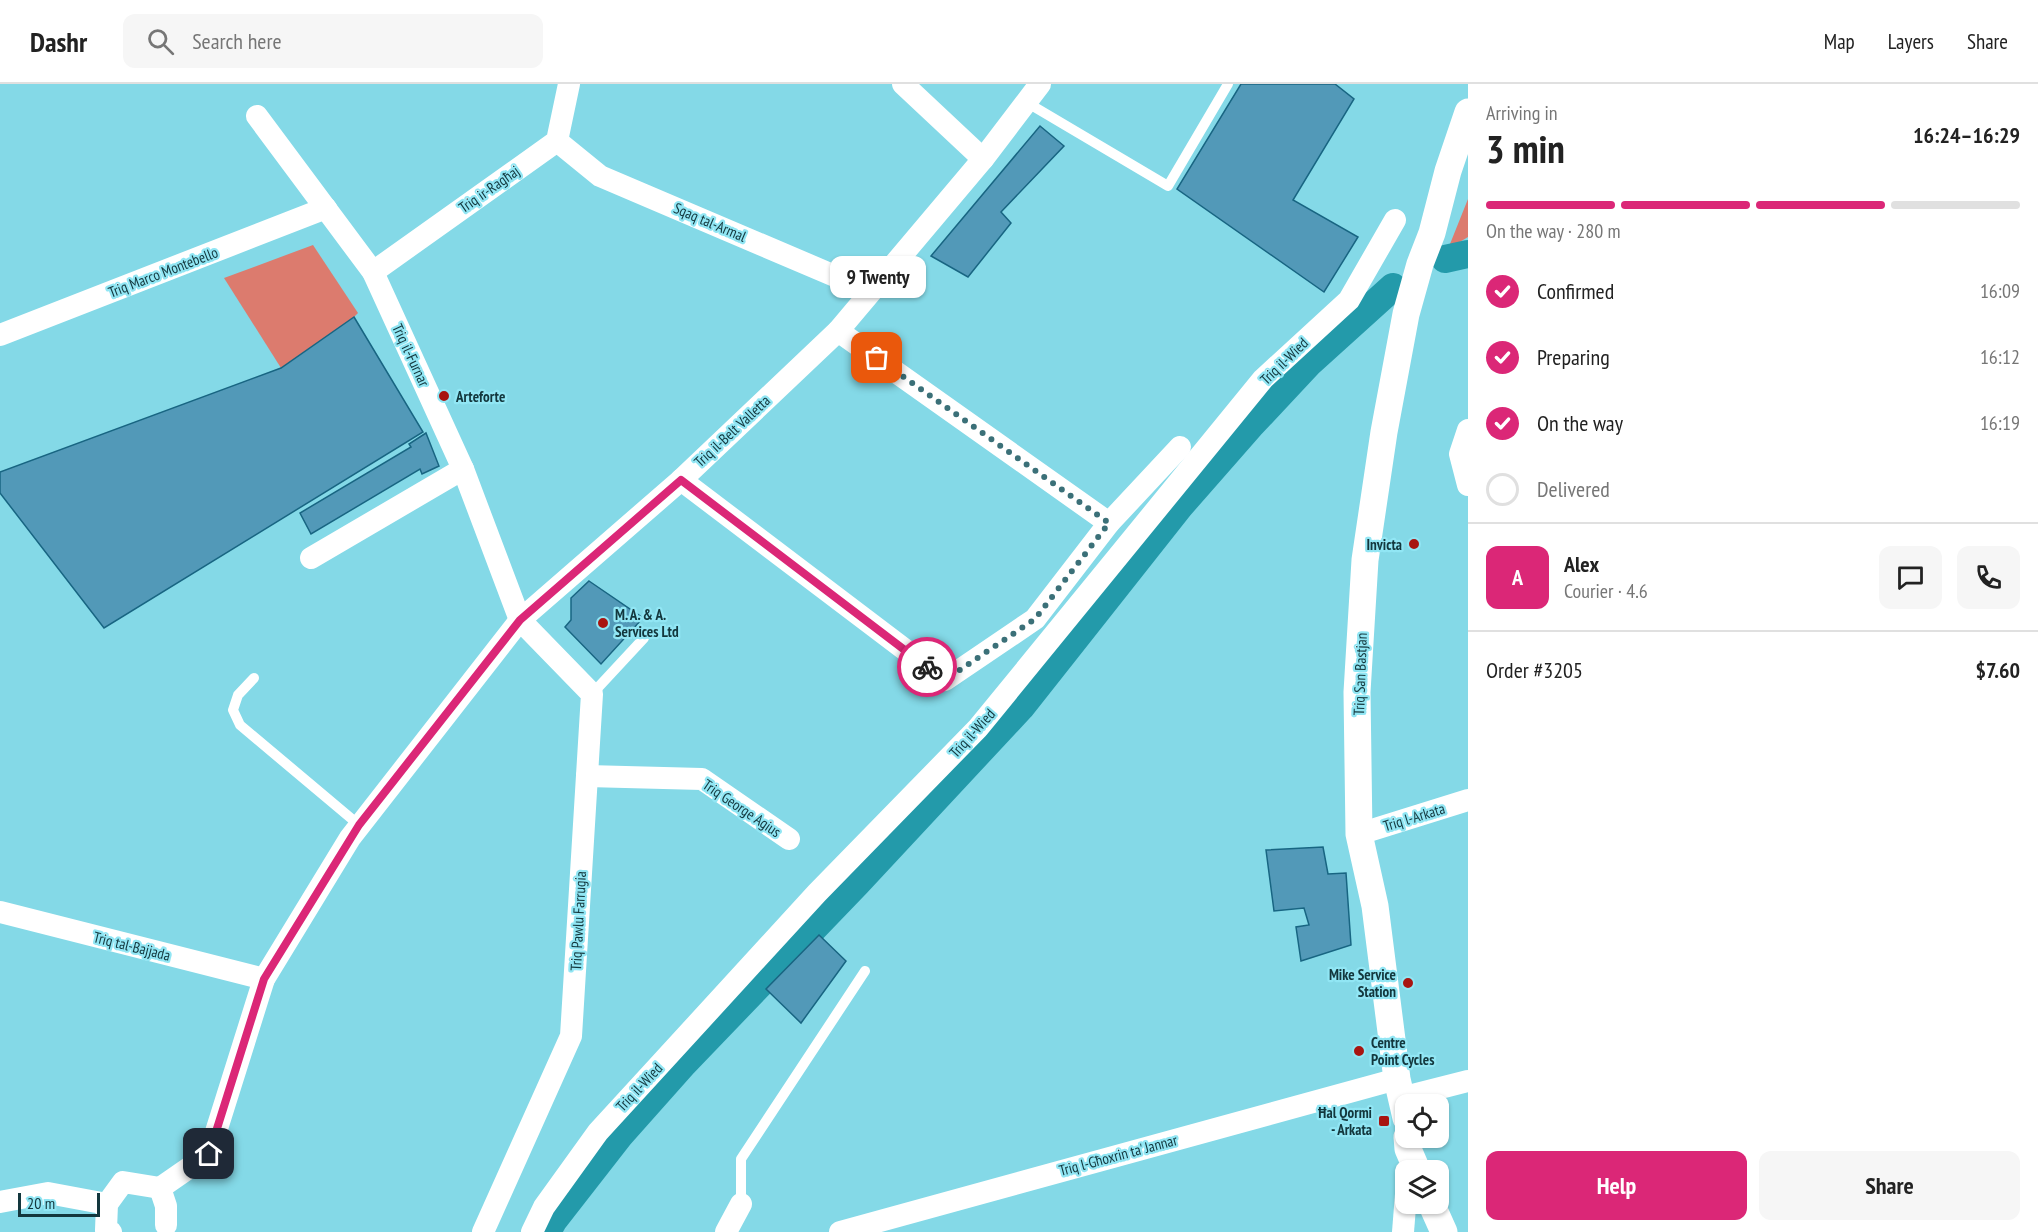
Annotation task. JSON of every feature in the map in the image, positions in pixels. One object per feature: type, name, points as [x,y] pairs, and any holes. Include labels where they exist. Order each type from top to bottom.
[{"type":"street","points":[[557,141],[569,84]]},
{"type":"street","points":[[903,84],[983,159]]},
{"type":"street","name":"Triq il-Belt Valletta","points":[[160,1188],[209,1154],[264,979],[359,825],[520,620],[681,480],[838,331],[983,159],[1040,84]]},
{"type":"street","name":"Triq San Bastjan","points":[[1400,1094],[1376,906],[1359,834],[1357,692],[1365,560],[1384,432],[1406,314],[1432,233],[1448,171],[1468,112]]},
{"type":"street","name":"Triq il-Furnar","points":[[257,116],[373,272],[464,469],[520,620]]},
{"type":"street","name":"Triq ir-Ragħaj","points":[[373,272],[557,141]]},
{"type":"street","name":"Sqaq tal-Armal","points":[[557,141],[600,176],[870,291]]},
{"type":"street","name":"Triq San Bastjan","points":[[1432,233],[1468,171]]},
{"type":"street","name":"Triq Marco Montebello","points":[[0,335],[326,208]]},
{"type":"street","name":"Triq il-Wied","points":[[532,1232],[544,1207],[598,1132],[817,893],[978,728],[1263,379],[1349,300],[1395,220]]},
{"type":"street","points":[[838,331],[1109,523]]},
{"type":"street","points":[[1468,430],[1460,454],[1468,485]]},
{"type":"street","points":[[681,480],[945,680],[1035,619],[1109,523],[1180,447]]},
{"type":"street","points":[[311,558],[464,469]]},
{"type":"street","points":[[520,620],[592,694]]},
{"type":"street","name":"Triq Pawlu Farrugia","points":[[483,1232],[571,1036],[592,694]]},
{"type":"street","name":"Triq George Agius","points":[[586,776],[702,779],[789,839]]},
{"type":"street","name":"Triq l-Arkata","points":[[1359,834],[1468,800]]},
{"type":"street","name":"Triq tal-Bajjada","points":[[0,912],[264,979]]},
{"type":"street","name":"Triq l-Għoxrin ta' Jannar","points":[[1417,1094],[1468,1081]]},
{"type":"street","name":"Triq l-Għoxrin ta' Jannar","points":[[840,1232],[1395,1099]]},
{"type":"street","points":[[111,1232],[106,1230],[107,1204],[123,1182],[160,1188],[166,1206],[165,1230]]},
{"type":"street","points":[[0,1202],[48,1193],[107,1204]]},
{"type":"street","points":[[726,1232],[741,1204]]},
{"type":"street","points":[[1403,1232],[1404,1214]]},
{"type":"street","points":[[1436,1214],[1444,1232]]},
{"type":"lane","points":[[1026,102],[1168,186],[1228,84]]},
{"type":"lane","points":[[592,694],[644,638]]},
{"type":"lane","points":[[254,678],[238,695],[232,711],[240,725],[359,825]]},
{"type":"lane","points":[[741,1204],[741,1159],[865,971]]},
{"type":"shaded area","points":[[1468,199],[1468,237],[1448,249]]},
{"type":"shaded area","points":[[313,245],[358,313],[281,368],[224,278]]},
{"type":"building","points":[[1241,84],[1335,84],[1354,99],[1293,200],[1358,237],[1324,292],[1177,189]]},
{"type":"building","points":[[1040,126],[1064,146],[1001,212],[1011,223],[968,277],[931,256]]},
{"type":"building","points":[[354,317],[423,432],[104,628],[0,493],[0,472],[281,368]]},
{"type":"building","points":[[426,433],[439,466],[422,474],[420,469],[311,534],[300,513],[411,447],[409,444]]},
{"type":"building","name":"M. A. & A. Services Ltd","points":[[589,581],[643,618],[601,664],[565,627],[571,620],[571,598]]},
{"type":"building","points":[[1323,847],[1328,874],[1346,873],[1351,945],[1301,961],[1296,927],[1309,925],[1304,908],[1274,911],[1266,850]]},
{"type":"building","points":[[819,935],[846,961],[801,1023],[766,989]]},
{"type":"waterway","points":[[1445,259],[1468,254]]},
{"type":"waterway","points":[[547,1232],[553,1221],[620,1135],[684,1063],[857,883],[1021,707],[1179,507],[1250,426],[1310,362],[1393,287]]},
{"type":"way so far","points":[[877,358],[1109,523],[1035,619],[945,680],[927,667]]},
{"type":"place","name":"9 Twenty","points":[[877,358]]},
{"type":"place","name":"Arteforte","points":[[444,396]]},
{"type":"place","name":"Invicta","points":[[1414,544]]},
{"type":"place","name":"M. A. & A. Services Ltd","points":[[603,623]]},
{"type":"place","name":"Mike Service Station","points":[[1408,983]]},
{"type":"place","name":"Centre Point Cycles","points":[[1359,1051]]},
{"type":"place","name":"Ħal Qormi - Arkata","points":[[1384,1121]]},
{"type":"route","points":[[209,1154],[264,979],[359,825],[520,620],[681,480],[927,667]]}]
